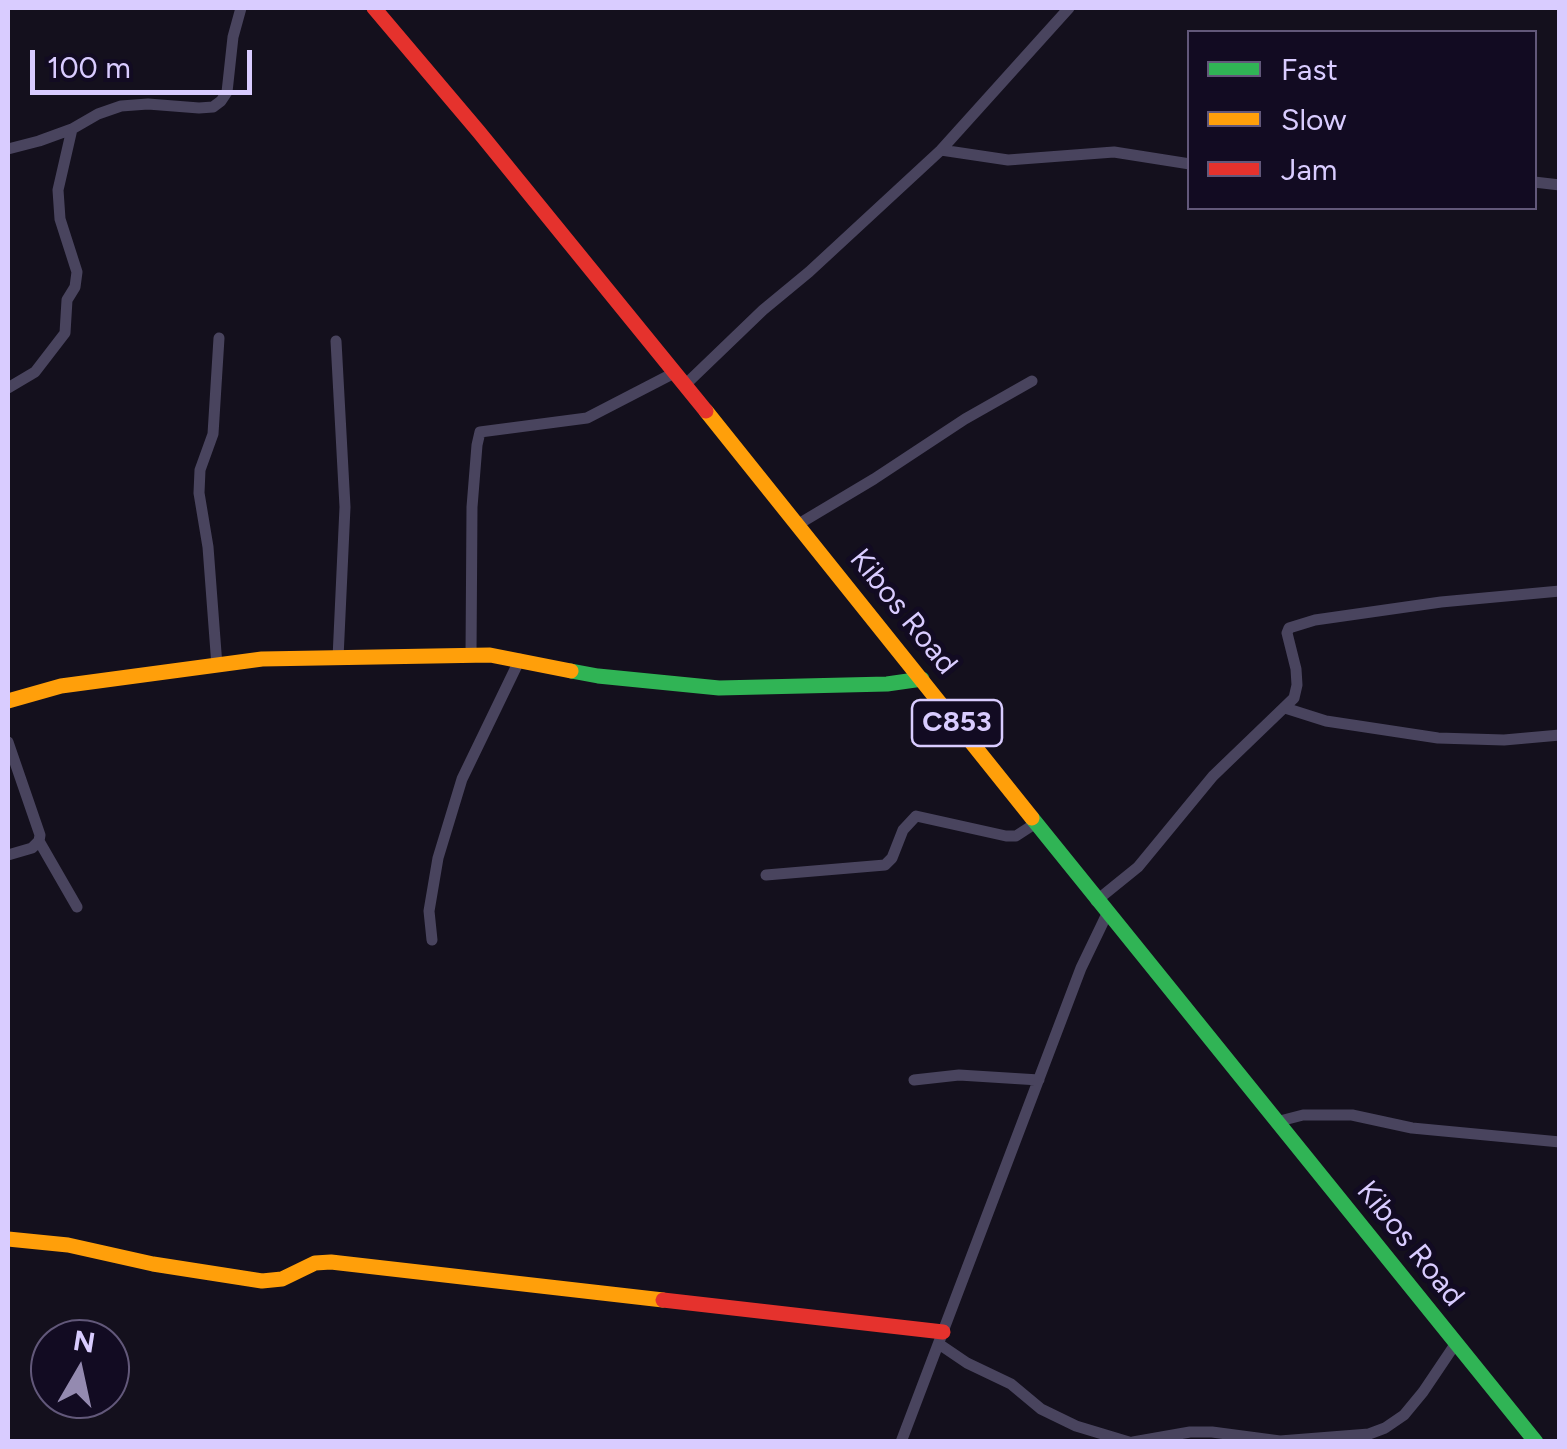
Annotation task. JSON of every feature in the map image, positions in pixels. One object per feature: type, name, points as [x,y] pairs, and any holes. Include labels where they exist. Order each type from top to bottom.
[{"type":"street","points":[[8,149],[72,129],[121,106],[213,107],[226,92],[241,8]]},
{"type":"street","name":"Kibos Road","points":[[374,8],[679,379],[1536,1442]]},
{"type":"street","points":[[471,655],[472,507],[480,432],[588,418],[679,379],[809,272],[941,150],[1068,8]]},
{"type":"street","points":[[8,388],[36,372],[65,333],[67,300],[75,288],[76,272],[60,219],[58,190],[72,129]]},
{"type":"street","points":[[941,150],[1008,160],[1114,152],[1187,164]]},
{"type":"street","points":[[217,666],[208,546],[199,493],[200,470],[214,434],[219,338]]},
{"type":"street","points":[[336,342],[345,508],[338,658]]},
{"type":"street","points":[[797,525],[1032,381]]},
{"type":"street","points":[[901,1442],[1102,907],[1213,776],[1294,698],[1296,668],[1288,628],[1442,602],[1560,591]]},
{"type":"street","points":[[8,701],[61,686],[262,659],[490,655],[598,676],[720,688],[887,684],[922,679]]},
{"type":"street","points":[[432,940],[430,910],[438,858],[462,779],[520,659]]},
{"type":"street","points":[[1286,708],[1326,721],[1438,738],[1504,740],[1560,735]]},
{"type":"street","points":[[8,742],[40,830],[40,840],[77,907]]},
{"type":"street","points":[[766,874],[885,865],[892,858],[903,830],[916,816],[1006,836],[1016,836],[1036,823]]},
{"type":"street","points":[[8,856],[32,848],[40,840]]},
{"type":"street","points":[[914,1080],[959,1075],[1039,1080]]},
{"type":"street","points":[[1276,1122],[1304,1115],[1352,1115],[1412,1128],[1560,1142]]},
{"type":"street","points":[[8,1239],[68,1245],[153,1264],[262,1280],[282,1279],[314,1263],[330,1262],[735,1307],[941,1338],[966,1364],[1010,1384],[1042,1409],[1076,1426],[1131,1442],[1190,1432],[1280,1441],[1369,1434],[1404,1415],[1456,1343]]},
{"type":"traffic: fast","points":[[571,671],[719,688],[887,684],[922,679]]},
{"type":"traffic: fast","points":[[1032,818],[1536,1442]]},
{"type":"traffic: slow","points":[[706,411],[1032,818]]},
{"type":"traffic: slow","points":[[8,701],[61,686],[262,659],[490,655],[571,671]]},
{"type":"traffic: slow","points":[[8,1239],[68,1245],[153,1264],[262,1281],[282,1279],[315,1263],[331,1262],[663,1300]]},
{"type":"traffic: jam","points":[[374,8],[706,411]]},
{"type":"traffic: jam","points":[[663,1300],[943,1332]]}]
